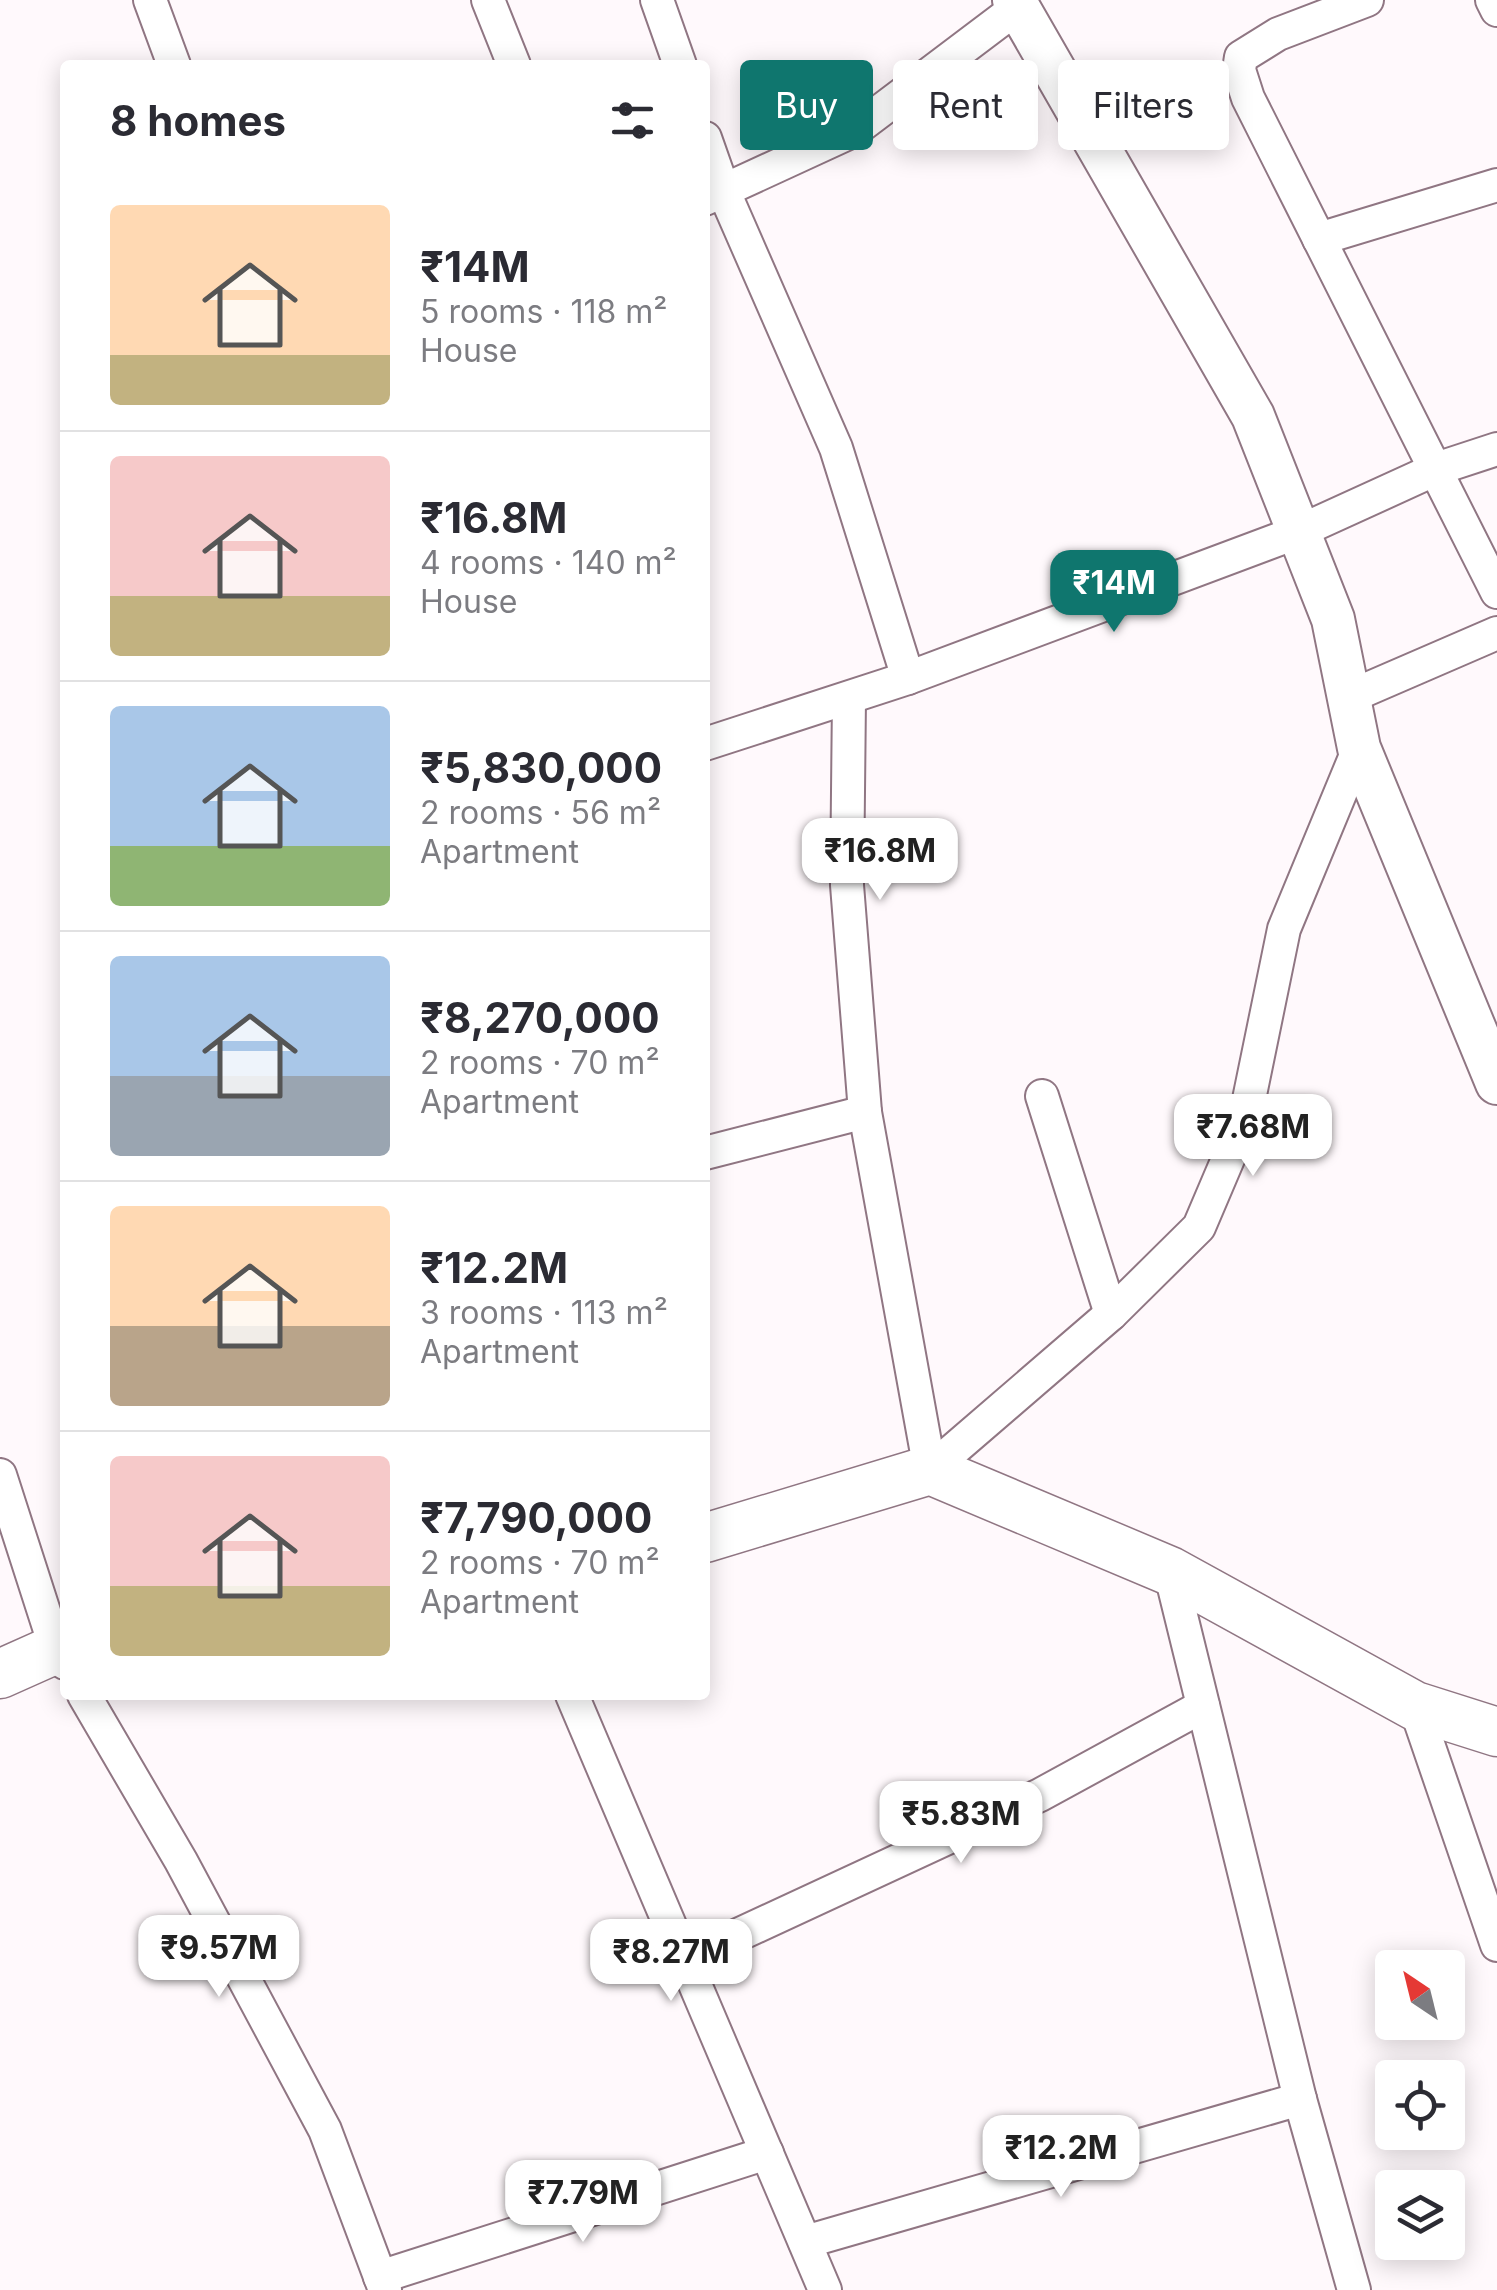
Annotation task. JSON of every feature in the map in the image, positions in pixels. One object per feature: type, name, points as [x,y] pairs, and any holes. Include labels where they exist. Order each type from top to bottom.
[{"type":"main road","points":[[710,1536],[930,1470],[1170,1571],[1415,1706],[1497,1732]]},
{"type":"main road","points":[[0,1674],[60,1653]]},
{"type":"street","points":[[150,0],[172,60]]},
{"type":"street","points":[[488,0],[512,60]]},
{"type":"street","points":[[658,0],[678,60]]},
{"type":"street","points":[[1366,0],[1278,34],[1241,57],[1238,70],[1248,98],[1497,592]]},
{"type":"street","points":[[1492,0],[1497,10]]},
{"type":"street","points":[[714,196],[855,130],[1016,4],[1253,416],[1333,619],[1359,748],[1492,1057]]},
{"type":"street","points":[[710,170],[714,196],[836,448],[908,678]]},
{"type":"street","points":[[1320,239],[1497,185]]},
{"type":"street","points":[[710,742],[908,678],[1298,532],[1436,469],[1497,449]]},
{"type":"street","points":[[1348,697],[1497,633]]},
{"type":"street","points":[[849,698],[848,886],[865,1112],[930,1470]]},
{"type":"street","points":[[930,1470],[1112,1314],[1199,1227],[1245,1118],[1284,928],[1359,748]]},
{"type":"street","points":[[1042,1096],[1112,1314]]},
{"type":"street","points":[[710,1152],[865,1112]]},
{"type":"street","points":[[0,1475],[60,1646]]},
{"type":"street","points":[[1170,1571],[1300,2099],[1354,2290]]},
{"type":"street","points":[[87,1700],[181,1861],[325,2130],[383,2284],[767,2153]]},
{"type":"street","points":[[574,1700],[825,2290]]},
{"type":"street","points":[[686,1959],[1040,1795],[1203,1706]]},
{"type":"street","points":[[1415,1706],[1497,1945]]},
{"type":"street","points":[[805,2242],[1300,2099]]}]
